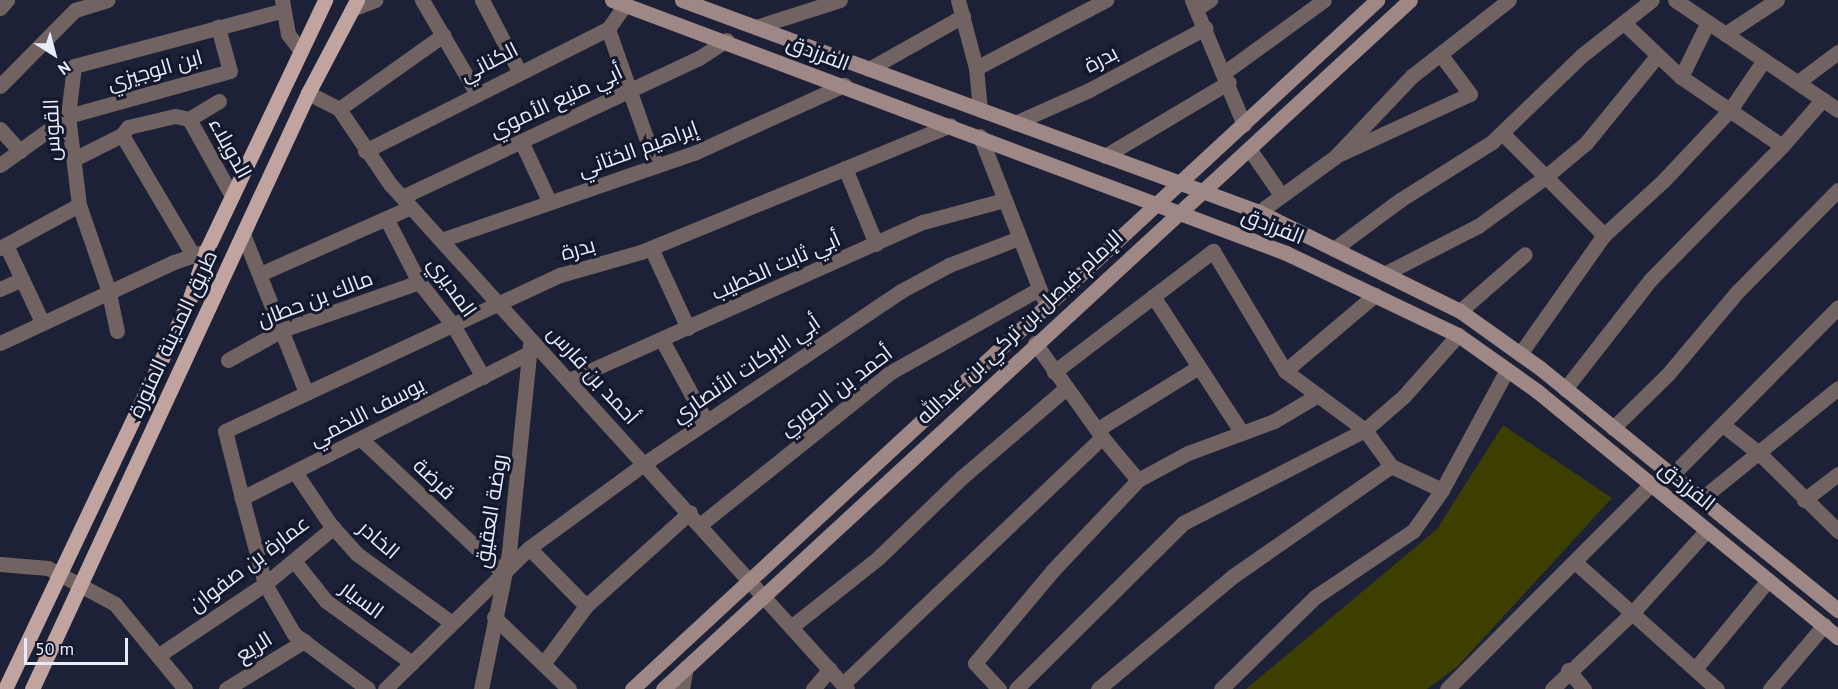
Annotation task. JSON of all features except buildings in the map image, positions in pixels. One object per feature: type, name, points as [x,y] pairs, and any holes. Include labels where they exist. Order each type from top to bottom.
[{"type":"main road","name":"طريق المدينة المنورة","points":[[5,689],[188,304],[199,253],[232,196],[325,0]]},
{"type":"main road","name":"الإمام فيصل بن تركي بن عبدالله","points":[[632,689],[1377,0]]},
{"type":"main road","name":"الإمام فيصل بن تركي بن عبدالله","points":[[663,689],[1176,211],[1204,192],[1410,0]]},
{"type":"main road","name":"الفرزدق","points":[[692,1],[756,27],[1259,212],[1460,311],[1565,389],[1838,609]]},
{"type":"main road","name":"الفرزدق","points":[[618,3],[727,40],[1286,253],[1458,335],[1507,370],[1651,484],[1838,636]]},
{"type":"main road","name":"طريق المدينة المنورة","points":[[32,689],[308,93],[355,5]]},
{"type":"street","points":[[0,8],[7,0]]},
{"type":"street","points":[[0,86],[75,10],[107,0]]},
{"type":"street","points":[[355,5],[375,0]]},
{"type":"street","points":[[422,0],[476,92]]},
{"type":"street","points":[[482,0],[519,71]]},
{"type":"street","points":[[756,27],[840,0]]},
{"type":"street","points":[[958,0],[976,68],[980,110]]},
{"type":"street","points":[[976,68],[1106,0]]},
{"type":"street","points":[[1210,0],[1194,5],[1227,77],[1244,124]]},
{"type":"street","points":[[1105,156],[1227,77],[1324,0]]},
{"type":"street","points":[[1335,157],[1373,114],[1509,0]]},
{"type":"street","points":[[1334,249],[1502,133],[1574,63],[1652,0]]},
{"type":"street","points":[[1675,0],[1838,110]]},
{"type":"street","points":[[1725,34],[1777,0]]},
{"type":"street","name":"الكناني","points":[[365,151],[476,92],[608,29],[618,3]]},
{"type":"street","points":[[283,5],[288,34],[301,51]]},
{"type":"street","name":"القوس","points":[[117,331],[109,292],[79,205],[68,116],[74,66],[218,27],[283,5]]},
{"type":"street","points":[[869,69],[963,16]]},
{"type":"street","points":[[1681,77],[1708,22]]},
{"type":"street","points":[[1624,23],[1681,77],[1782,146]]},
{"type":"street","name":"ابن الوجيزي","points":[[0,165],[68,116],[230,71],[218,27]]},
{"type":"street","name":"بدرة","points":[[1015,123],[1089,90],[1205,28]]},
{"type":"street","points":[[608,29],[656,166]]},
{"type":"street","points":[[308,93],[339,109],[443,35]]},
{"type":"street","name":"أبي منيع الأموي","points":[[260,274],[387,220],[407,202],[521,141],[699,58],[727,40]]},
{"type":"street","points":[[1798,82],[1838,52]]},
{"type":"street","points":[[1259,212],[1335,157],[1470,94],[1441,55]]},
{"type":"street","points":[[1384,274],[1478,226],[1544,178],[1586,143],[1657,56]]},
{"type":"street","points":[[1520,354],[1604,236],[1663,181],[1730,110],[1764,60]]},
{"type":"street","name":"إبراهيم الختاني","points":[[441,240],[656,166],[770,121],[844,85]]},
{"type":"street","points":[[1565,389],[1651,279],[1782,146],[1823,99]]},
{"type":"street","name":"الدويلاء","points":[[219,101],[189,119],[232,196]]},
{"type":"street","name":"أحمد بن فارس","points":[[339,109],[365,151],[407,202],[498,302],[530,345],[569,380],[751,579],[845,686]]},
{"type":"street","points":[[74,159],[122,135],[128,127],[175,116],[189,119]]},
{"type":"street","name":"بدرة","points":[[242,498],[234,479],[225,431],[560,275],[651,248],[950,125]]},
{"type":"street","points":[[0,129],[20,150]]},
{"type":"street","points":[[1502,133],[1544,178],[1604,236]]},
{"type":"street","points":[[0,343],[42,322],[199,253],[122,135]]},
{"type":"street","points":[[980,136],[1047,306]]},
{"type":"street","points":[[521,141],[550,203]]},
{"type":"street","points":[[1250,150],[1281,195]]},
{"type":"street","points":[[845,168],[876,244]]},
{"type":"street","points":[[1613,428],[1668,374],[1738,291],[1838,190]]},
{"type":"street","name":"أبي ثابت الخطيب","points":[[569,380],[923,222],[1004,200]]},
{"type":"street","points":[[42,322],[22,279],[3,246],[79,205]]},
{"type":"street","name":"المديري","points":[[387,220],[419,282],[453,325],[483,377]]},
{"type":"street","points":[[243,234],[306,392]]},
{"type":"street","name":"أبي البركات الأنصاري","points":[[385,689],[529,548],[645,463],[901,291],[949,265],[1019,238]]},
{"type":"street","points":[[651,248],[688,328]]},
{"type":"street","points":[[1054,372],[1213,251],[1286,371],[1365,430],[1391,466],[1442,490]]},
{"type":"street","points":[[1460,311],[1526,254]]},
{"type":"street","points":[[0,289],[22,279]]},
{"type":"street","name":"مالك بن حطان","points":[[228,360],[282,330],[419,282]]},
{"type":"street","name":"أحمد بن الجوري","points":[[701,524],[891,372],[1039,289]]},
{"type":"street","points":[[1286,371],[1375,295]]},
{"type":"street","points":[[1153,296],[1197,368],[1242,433]]},
{"type":"street","points":[[1672,475],[1838,307]]},
{"type":"street","points":[[1016,689],[1183,523],[1365,430],[1404,396],[1458,335]]},
{"type":"street","points":[[662,340],[706,421]]},
{"type":"street","points":[[1035,343],[1066,388],[1138,480]]},
{"type":"street","name":"يوسف اللخمي","points":[[242,498],[483,377],[530,345]]},
{"type":"street","name":"روضة العقيق","points":[[481,689],[512,530],[530,345]]},
{"type":"street","points":[[845,686],[1100,433],[1197,368]]},
{"type":"street","points":[[1221,689],[1315,597],[1413,531],[1442,490],[1507,370]]},
{"type":"street","points":[[791,627],[878,558],[961,478],[1066,388]]},
{"type":"street","points":[[1701,499],[1760,454],[1837,389]]},
{"type":"street","points":[[999,689],[975,663],[1053,570],[1138,480],[1188,453],[1274,421],[1318,395]]},
{"type":"street","points":[[1723,425],[1760,454],[1804,500],[1838,531]]},
{"type":"street","name":"قرضة","points":[[362,439],[503,573]]},
{"type":"street","points":[[1098,689],[1233,576],[1391,466]]},
{"type":"street","name":"الخادر","points":[[295,472],[334,527],[357,554],[452,623]]},
{"type":"street","points":[[1804,500],[1838,474]]},
{"type":"street","points":[[1447,689],[1464,684],[1651,484]]},
{"type":"street","points":[[242,498],[265,584],[294,634],[368,689]]},
{"type":"street","points":[[543,664],[585,606],[690,512]]},
{"type":"street","name":"عمارة بن صفوان","points":[[159,655],[265,584],[295,562],[334,527]]},
{"type":"street","points":[[1552,689],[1568,670],[1633,612],[1707,530]]},
{"type":"street","points":[[529,548],[585,606]]},
{"type":"street","name":"السيار","points":[[295,562],[326,601],[412,663]]},
{"type":"street","points":[[1576,563],[1717,689]]},
{"type":"street","points":[[0,564],[48,567],[115,604],[185,689]]},
{"type":"street","points":[[1695,669],[1768,580]]},
{"type":"street","points":[[494,617],[569,689]]},
{"type":"street","points":[[1770,689],[1824,625]]},
{"type":"street","name":"الريع","points":[[226,689],[304,641]]},
{"type":"street","points":[[682,689],[686,667]]},
{"type":"street","points":[[813,689],[830,669]]},
{"type":"street","points":[[1568,670],[1584,689]]},
{"type":"shaded area","points":[[1503,425],[1612,498],[1457,667],[1427,689],[1246,689],[1437,529]]}]
